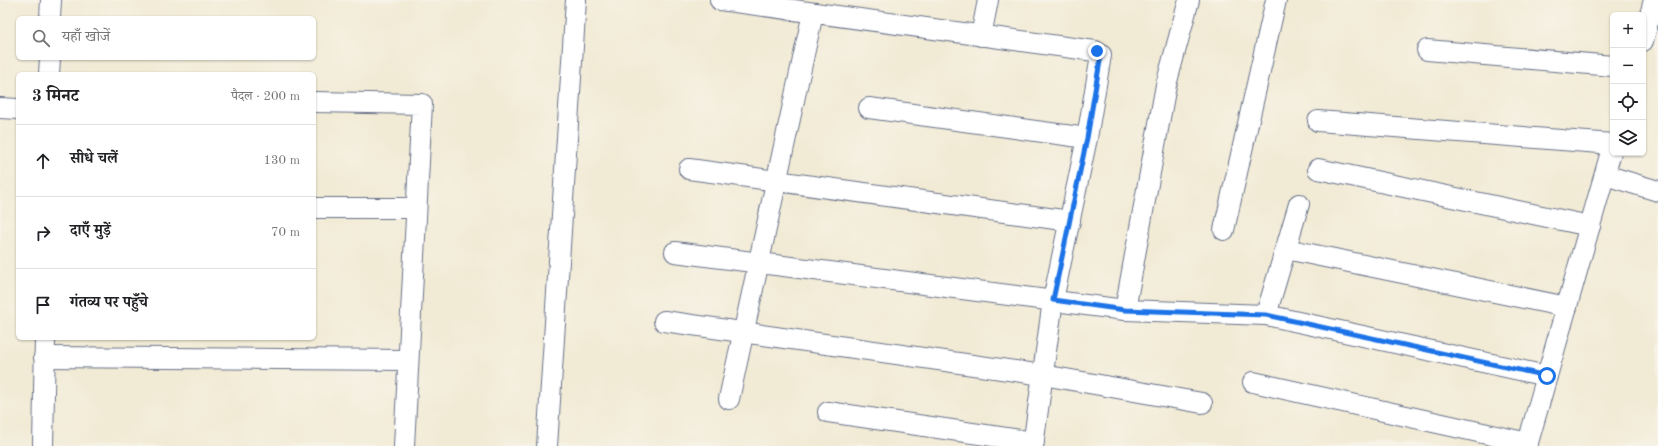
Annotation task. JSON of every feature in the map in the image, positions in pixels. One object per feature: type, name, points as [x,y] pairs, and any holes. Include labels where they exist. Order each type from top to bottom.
[{"type":"street","points":[[50,16],[51,0]]},
{"type":"street","points":[[547,446],[576,0]]},
{"type":"street","points":[[720,0],[1099,52],[1101,55],[1087,138],[1053,300],[1034,444],[828,412]]},
{"type":"street","points":[[981,36],[988,0]]},
{"type":"street","points":[[1125,310],[1166,85],[1188,0]]},
{"type":"street","points":[[1224,230],[1276,0]]},
{"type":"street","points":[[1646,30],[1654,0]]},
{"type":"street","points":[[729,399],[813,13]]},
{"type":"street","points":[[1427,50],[1610,66]]},
{"type":"street","points":[[50,60],[50,72]]},
{"type":"street","points":[[316,102],[422,104],[404,446]]},
{"type":"street","points":[[0,108],[16,108]]},
{"type":"street","points":[[869,108],[1087,138]]},
{"type":"street","points":[[1318,120],[1610,144]]},
{"type":"street","points":[[1254,382],[1527,444],[1610,156]]},
{"type":"street","points":[[689,169],[1070,221]]},
{"type":"street","points":[[1318,169],[1590,226]]},
{"type":"street","points":[[1605,175],[1658,191]]},
{"type":"street","points":[[1266,315],[1299,204]]},
{"type":"street","points":[[316,208],[416,208]]},
{"type":"street","points":[[1286,249],[1567,307]]},
{"type":"street","points":[[675,252],[1125,310],[1266,315],[1547,376]]},
{"type":"street","points":[[664,321],[1043,375],[1202,403]]},
{"type":"street","points":[[43,446],[44,347],[408,360]]},
{"type":"route","points":[[1097,51],[1101,55],[1087,138],[1053,300],[1125,310],[1266,315],[1547,376]]}]
